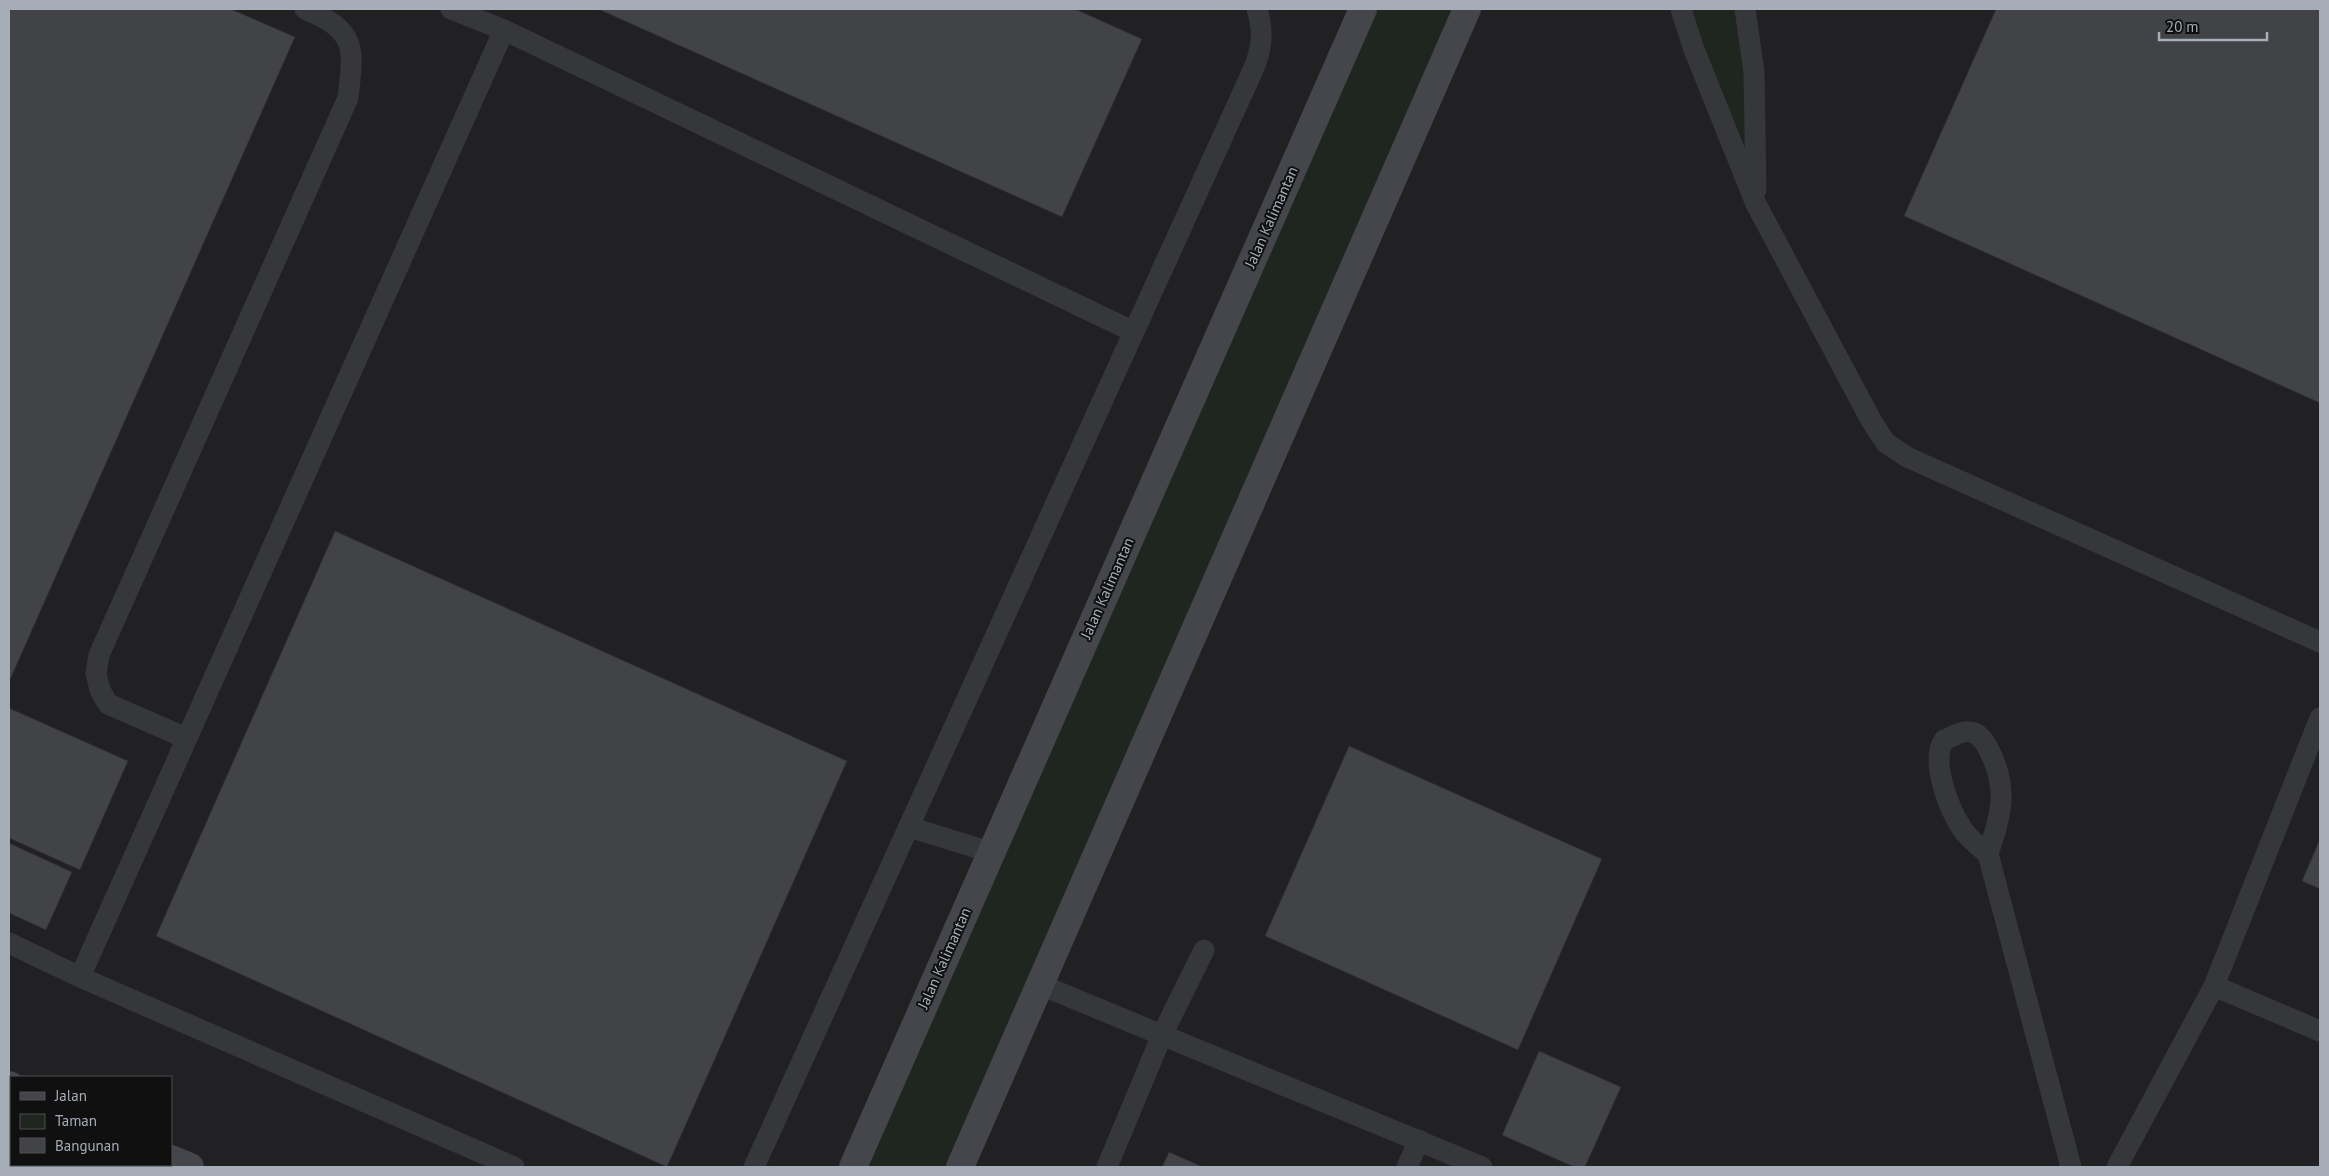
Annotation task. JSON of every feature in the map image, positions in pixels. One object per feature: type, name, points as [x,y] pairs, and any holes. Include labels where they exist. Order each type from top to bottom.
[{"type":"street","name":"Jalan Kalimantan","points":[[853,1167],[990,852],[1363,9]]},
{"type":"street","points":[[960,1167],[1467,9]]},
{"type":"street","points":[[172,1159],[190,1167]]},
{"type":"lane","points":[[186,738],[108,704],[100,690],[96,673],[99,656],[348,98],[352,61],[348,37],[329,19],[305,9]]},
{"type":"lane","points":[[451,9],[504,30],[1134,332]]},
{"type":"lane","points":[[754,1167],[1261,49],[1262,24],[1257,9]]},
{"type":"lane","points":[[1681,9],[1756,204],[1872,422],[1886,443],[1907,456],[2320,642]]},
{"type":"lane","points":[[1745,9],[1754,72],[1756,204]]},
{"type":"lane","points":[[80,977],[504,30]]},
{"type":"lane","points":[[2117,1167],[2214,986],[2320,718]]},
{"type":"lane","points":[[1988,854],[2000,818],[2002,788],[1994,760],[1985,742],[1977,734],[1968,731],[1944,740],[1938,755],[1940,770],[1951,806],[1963,831],[1988,854],[2071,1167]]},
{"type":"lane","points":[[909,827],[990,852]]},
{"type":"lane","points":[[9,943],[80,977],[514,1167]]},
{"type":"lane","points":[[1108,1167],[1162,1035],[1204,950]]},
{"type":"lane","points":[[1041,985],[1482,1167]]},
{"type":"lane","points":[[2214,986],[2320,1032]]},
{"type":"lane","points":[[1407,1167],[1419,1140]]},
{"type":"shaded area","points":[[9,9],[2320,9],[2320,1167],[9,1167]]},
{"type":"green space","points":[[1363,9],[1470,9],[960,1167],[853,1167]]},
{"type":"green space","points":[[1681,9],[1745,9],[1756,204]]},
{"type":"green space","points":[[9,1085],[10,1166],[172,1165],[190,1167],[9,1167]]},
{"type":"building","points":[[9,9],[231,9],[295,37],[9,682]]},
{"type":"building","points":[[598,9],[1075,9],[1142,39],[1062,217]]},
{"type":"building","points":[[1996,9],[2320,9],[2320,403],[1904,216]]},
{"type":"building","points":[[335,531],[847,761],[667,1167],[156,936]]},
{"type":"building","points":[[9,708],[128,761],[80,870],[9,838]]},
{"type":"building","points":[[1349,746],[1602,859],[1518,1050],[1265,936]]},
{"type":"building","points":[[2320,839],[2320,889],[2302,881]]},
{"type":"building","points":[[9,843],[72,872],[46,930],[9,913]]},
{"type":"building","points":[[1539,1051],[1621,1087],[1585,1167],[1574,1167],[1502,1135]]},
{"type":"building","points":[[1169,1152],[1203,1167],[1162,1167]]}]
